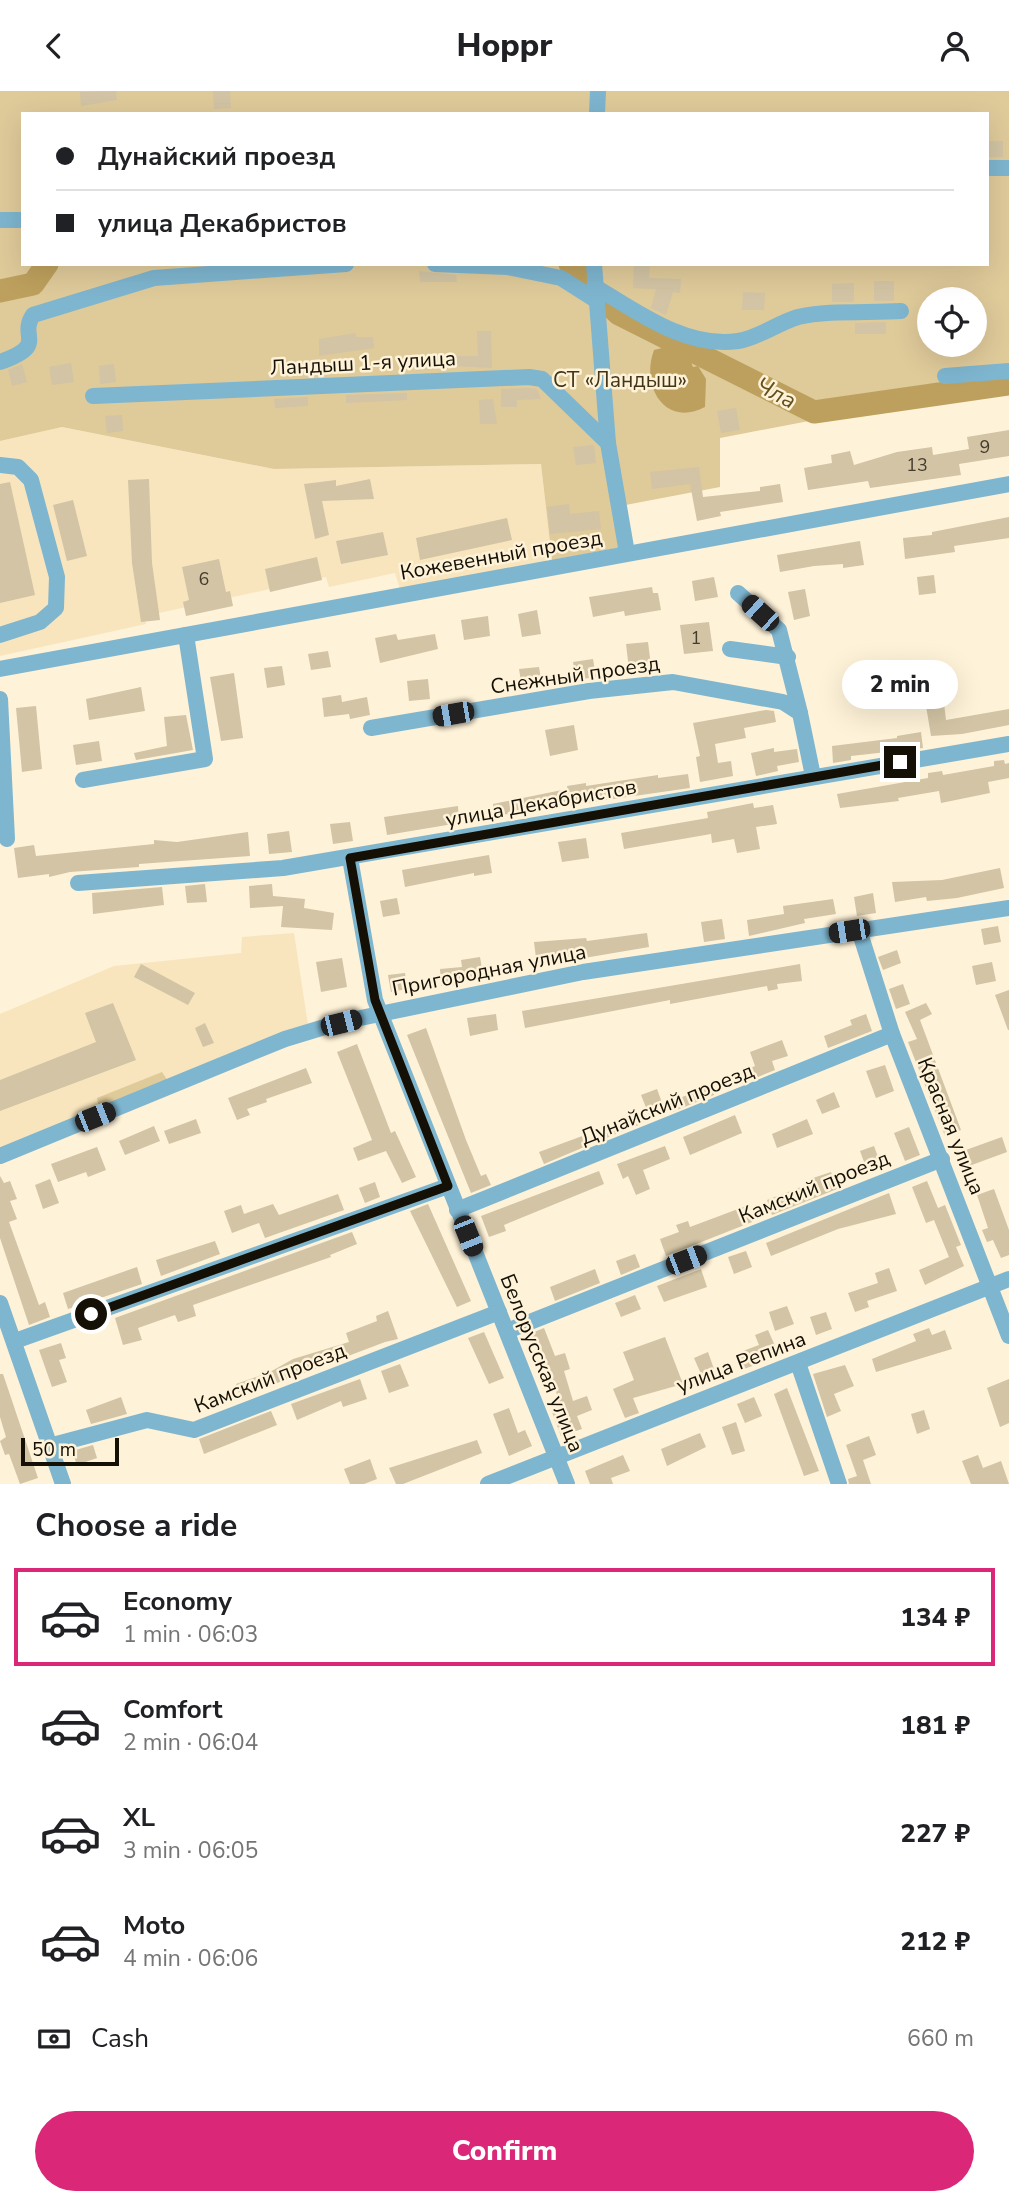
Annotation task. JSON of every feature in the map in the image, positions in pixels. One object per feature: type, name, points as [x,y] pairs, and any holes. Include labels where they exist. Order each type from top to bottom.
[{"type":"street","points":[[597,112],[598,91]]},
{"type":"street","points":[[989,168],[1009,167]]},
{"type":"street","points":[[0,220],[21,220]]},
{"type":"street","points":[[0,362],[23,352],[30,342],[29,321],[33,315],[154,278],[319,266]]},
{"type":"street","points":[[483,266],[507,267],[561,278],[676,332],[708,340],[739,341],[800,317],[901,311]]},
{"type":"street","points":[[594,266],[594,293],[608,443],[627,553]]},
{"type":"street","points":[[944,376],[1009,371]]},
{"type":"street","name":"Ландыш 1-я улица","points":[[93,396],[529,377],[542,379],[608,443]]},
{"type":"street","points":[[0,465],[18,467],[31,480],[57,577],[56,608],[40,622],[0,635]]},
{"type":"street","name":"Кожевенный проезд","points":[[0,669],[1009,484]]},
{"type":"street","points":[[737,593],[779,630],[788,657],[813,776]]},
{"type":"street","points":[[83,780],[205,759],[186,635]]},
{"type":"street","points":[[730,649],[788,657]]},
{"type":"street","name":"Снежный проезд","points":[[371,728],[589,691],[673,682],[783,702],[800,713]]},
{"type":"street","points":[[0,698],[7,839]]},
{"type":"street","name":"улица Декабристов","points":[[78,883],[284,869],[1009,744]]},
{"type":"street","name":"Белорусская улица","points":[[350,858],[375,1000],[568,1484]]},
{"type":"street","name":"Пригородная улица","points":[[0,1156],[285,1039],[381,1013],[583,972],[1009,908]]},
{"type":"street","name":"Красная улица","points":[[859,930],[892,1034],[1009,1336]]},
{"type":"street","name":"Дунайский проезд","points":[[457,1210],[892,1034]]},
{"type":"street","name":"Камский проезд","points":[[507,1331],[942,1159]]},
{"type":"street","points":[[15,1341],[448,1186]]},
{"type":"street","name":"улица Репина","points":[[488,1484],[1009,1279]]},
{"type":"street","points":[[0,1303],[49,1446],[57,1482]]},
{"type":"street","name":"Камский проезд","points":[[49,1446],[147,1420],[194,1430],[499,1312]]},
{"type":"street","points":[[798,1363],[839,1484]]},
{"type":"shaded area","points":[[662,348],[689,357],[693,367],[698,366],[706,379],[705,407],[691,412],[679,412],[668,408],[660,400],[654,390],[651,364],[654,350]]},
{"type":"shaded area","points":[[62,427],[274,469],[541,464],[552,560],[401,592],[395,573],[329,587],[326,577],[145,616],[146,624],[0,656],[0,441]]},
{"type":"shaded area","points":[[294,933],[308,1025],[0,1150],[0,1014],[114,966],[241,953],[242,937]]},
{"type":"green space","name":"СТ «Ландыш»","points":[[0,91],[1009,91],[1009,375],[980,379],[882,407],[720,438],[720,487],[615,507],[623,547],[552,560],[541,464],[274,469],[62,427],[0,441]]},
{"type":"green space","points":[[162,1072],[168,1081],[99,1109],[97,1098]]},
{"type":"building","points":[[116,91],[117,100],[81,106],[80,92]]},
{"type":"building","points":[[213,91],[230,91],[231,108],[214,109]]},
{"type":"building","points":[[989,141],[1003,141],[1003,157],[989,157]]},
{"type":"building","points":[[634,266],[650,266],[649,278],[681,279],[680,293],[673,292],[666,315],[651,308],[656,289],[633,288]]},
{"type":"building","points":[[419,271],[456,275],[457,282],[420,282]]},
{"type":"building","points":[[874,281],[894,281],[894,301],[874,301]]},
{"type":"building","points":[[854,283],[854,302],[832,302],[832,284]]},
{"type":"building","points":[[743,292],[765,293],[764,310],[742,310]]},
{"type":"building","points":[[886,322],[886,334],[855,334],[855,323]]},
{"type":"building","points":[[477,331],[491,331],[492,368],[452,366],[416,371],[416,356],[478,356]]},
{"type":"building","points":[[356,333],[356,337],[373,337],[374,348],[319,356],[319,339]]},
{"type":"building","points":[[71,363],[74,382],[52,385],[49,367]]},
{"type":"building","points":[[22,364],[27,382],[12,386],[8,370]]},
{"type":"building","points":[[114,364],[116,382],[100,384],[99,366]]},
{"type":"building","points":[[501,389],[537,389],[541,399],[517,400],[517,407],[501,407]]},
{"type":"building","points":[[407,393],[407,400],[346,403],[346,395]]},
{"type":"building","points":[[308,397],[308,406],[275,408],[274,399]]},
{"type":"building","points":[[493,399],[497,424],[480,424],[479,400]]},
{"type":"building","points":[[736,408],[740,430],[721,433],[717,411]]},
{"type":"building","points":[[122,415],[123,431],[107,433],[105,416]]},
{"type":"building","points":[[1009,430],[1009,456],[959,464],[961,475],[870,488],[868,481],[808,490],[804,468],[832,463],[831,455],[850,451],[854,465],[897,452],[932,447],[933,455],[969,449],[967,437]]},
{"type":"building","points":[[594,445],[596,463],[576,465],[573,447]]},
{"type":"building","points":[[699,467],[703,497],[760,491],[760,487],[780,484],[783,502],[720,512],[721,516],[697,521],[690,484],[652,489],[650,472]]},
{"type":"building","points":[[149,479],[152,563],[160,620],[141,622],[132,563],[128,480]]},
{"type":"building","points":[[370,479],[374,499],[322,501],[329,535],[315,539],[304,484],[336,480],[336,486]]},
{"type":"building","points":[[10,482],[35,595],[0,603],[0,484]]},
{"type":"building","points":[[73,500],[87,556],[67,561],[53,505]]},
{"type":"building","points":[[569,504],[570,514],[599,511],[601,529],[550,534],[547,507]]},
{"type":"building","points":[[1009,517],[1009,538],[954,546],[955,552],[905,559],[903,538],[932,535],[932,532]]},
{"type":"building","points":[[507,518],[512,540],[420,560],[416,538]]},
{"type":"building","points":[[383,532],[388,555],[341,564],[336,541]]},
{"type":"building","points":[[860,541],[864,565],[843,568],[843,564],[814,566],[780,572],[777,555]]},
{"type":"building","points":[[317,557],[322,580],[270,592],[265,569]]},
{"type":"building","points":[[219,559],[226,592],[230,591],[233,606],[186,616],[183,602],[189,600],[182,567]]},
{"type":"building","points":[[934,575],[936,593],[919,595],[917,577]]},
{"type":"building","points":[[714,577],[718,597],[695,601],[692,581]]},
{"type":"building","points":[[652,587],[653,593],[658,593],[661,610],[625,616],[624,611],[593,617],[589,597]]},
{"type":"building","points":[[805,589],[810,616],[794,620],[788,592]]},
{"type":"building","points":[[537,610],[541,634],[522,637],[518,614]]},
{"type":"building","points":[[488,616],[490,636],[464,640],[461,620]]},
{"type":"building","points":[[709,622],[713,651],[684,654],[680,625]]},
{"type":"building","points":[[396,634],[398,640],[435,634],[438,649],[380,663],[375,638]]},
{"type":"building","points":[[648,642],[651,666],[629,669],[626,644]]},
{"type":"building","points":[[328,651],[331,667],[311,670],[308,654]]},
{"type":"building","points":[[593,659],[596,677],[576,680],[573,662]]},
{"type":"building","points":[[282,666],[285,685],[267,688],[264,668]]},
{"type":"building","points":[[539,667],[542,685],[522,688],[519,669]]},
{"type":"building","points":[[234,673],[243,738],[221,741],[210,677]]},
{"type":"building","points":[[428,679],[430,699],[409,701],[407,681]]},
{"type":"building","points":[[141,687],[145,711],[89,720],[86,699]]},
{"type":"building","points":[[341,695],[342,702],[367,697],[370,715],[350,719],[349,714],[324,717],[322,698]]},
{"type":"building","points":[[944,703],[946,720],[1009,709],[1009,725],[962,734],[931,736],[926,706]]},
{"type":"building","points":[[36,706],[42,769],[22,772],[16,708]]},
{"type":"building","points":[[766,710],[774,711],[776,722],[744,728],[746,738],[715,744],[718,763],[731,761],[733,776],[700,782],[696,757],[700,756],[693,723]]},
{"type":"building","points":[[186,715],[193,750],[136,760],[134,753],[167,746],[164,717]]},
{"type":"building","points":[[574,725],[578,750],[550,756],[545,730]]},
{"type":"building","points":[[921,732],[923,748],[851,756],[851,760],[833,763],[832,746],[897,738]]},
{"type":"building","points":[[99,741],[102,761],[76,765],[73,745]]},
{"type":"building","points":[[774,748],[774,752],[797,749],[799,762],[777,766],[778,771],[756,776],[751,753]]},
{"type":"building","points":[[1004,760],[1005,764],[1009,763],[1009,778],[988,782],[990,793],[941,803],[939,791],[898,798],[899,801],[840,808],[837,794],[928,778],[928,773],[942,771],[943,775],[994,766],[994,761]]},
{"type":"building","points":[[688,774],[690,788],[494,816],[493,804],[567,789],[567,786]]},
{"type":"building","points":[[753,803],[754,808],[773,805],[777,824],[756,827],[760,849],[737,853],[734,839],[712,843],[711,834],[624,849],[621,833],[708,818],[707,812]]},
{"type":"building","points":[[458,806],[459,823],[387,835],[384,817]]},
{"type":"building","points":[[350,822],[353,841],[333,844],[330,824]]},
{"type":"building","points":[[289,831],[292,852],[269,854],[267,834]]},
{"type":"building","points":[[248,832],[250,856],[139,864],[139,867],[18,878],[14,848],[34,845],[36,856],[154,844],[154,840],[177,842]]},
{"type":"building","points":[[586,838],[589,858],[562,862],[558,842]]},
{"type":"building","points":[[489,855],[492,873],[474,876],[474,873],[405,887],[402,870]]},
{"type":"building","points":[[1000,868],[1004,888],[957,898],[927,901],[926,897],[895,902],[892,882],[942,880]]},
{"type":"building","points":[[205,884],[207,902],[187,903],[185,886]]},
{"type":"building","points":[[272,884],[273,896],[305,899],[304,908],[334,913],[332,930],[281,927],[283,906],[250,908],[249,886]]},
{"type":"building","points":[[162,887],[164,905],[93,914],[92,893]]},
{"type":"building","points":[[873,893],[876,913],[857,916],[854,897]]},
{"type":"building","points":[[397,898],[400,914],[383,917],[380,901]]},
{"type":"building","points":[[833,899],[836,914],[804,919],[805,923],[749,936],[747,920],[784,914],[783,906]]},
{"type":"building","points":[[722,919],[725,939],[704,942],[701,922]]},
{"type":"building","points":[[998,926],[1001,942],[984,945],[981,929]]},
{"type":"building","points":[[647,933],[649,947],[537,966],[534,942],[586,938],[587,941]]},
{"type":"building","points":[[897,950],[901,963],[883,970],[878,957]]},
{"type":"building","points":[[480,957],[483,975],[456,979],[457,985],[441,986],[440,969],[462,967],[461,960]]},
{"type":"building","points":[[342,958],[347,987],[321,992],[316,962]]},
{"type":"building","points":[[992,962],[996,981],[976,985],[972,966]]},
{"type":"building","points":[[141,964],[195,993],[188,1005],[134,977]]},
{"type":"building","points":[[800,964],[802,981],[777,984],[778,989],[768,991],[767,986],[670,1004],[670,1000],[525,1028],[522,1011]]},
{"type":"building","points":[[405,973],[407,989],[391,992],[388,975]]},
{"type":"building","points":[[903,984],[910,1004],[896,1009],[889,989]]},
{"type":"building","points":[[1009,990],[1009,1030],[1008,1030],[995,995]]},
{"type":"building","points":[[113,1003],[136,1060],[0,1111],[0,1080],[96,1042],[85,1013]]},
{"type":"building","points":[[926,1003],[932,1014],[920,1020],[961,1130],[945,1136],[908,1042],[917,1039],[905,1012]]},
{"type":"building","points":[[496,1014],[498,1030],[470,1036],[467,1018]]},
{"type":"building","points":[[866,1014],[872,1031],[828,1048],[824,1036],[852,1025],[850,1020]]},
{"type":"building","points":[[205,1023],[214,1043],[203,1047],[195,1028]]},
{"type":"building","points":[[426,1028],[466,1140],[481,1176],[486,1174],[491,1185],[471,1193],[407,1035]]},
{"type":"building","points":[[782,1040],[788,1056],[772,1061],[775,1070],[741,1084],[737,1074],[755,1066],[750,1052]]},
{"type":"building","points":[[357,1044],[391,1133],[395,1131],[416,1177],[402,1183],[386,1151],[358,1161],[353,1148],[372,1140],[337,1052]]},
{"type":"building","points":[[885,1065],[894,1091],[876,1098],[866,1071]]},
{"type":"building","points":[[306,1068],[312,1083],[266,1099],[267,1102],[247,1109],[250,1115],[237,1120],[228,1098]]},
{"type":"building","points":[[711,1086],[714,1095],[672,1112],[669,1102]]},
{"type":"building","points":[[657,1089],[664,1108],[649,1115],[641,1095]]},
{"type":"building","points":[[834,1092],[840,1107],[822,1114],[816,1100]]},
{"type":"building","points":[[634,1115],[639,1125],[606,1138],[602,1130]]},
{"type":"building","points":[[735,1115],[742,1133],[690,1155],[683,1137]]},
{"type":"building","points":[[196,1119],[201,1133],[169,1144],[164,1131]]},
{"type":"building","points":[[807,1119],[813,1134],[777,1148],[772,1134]]},
{"type":"building","points":[[154,1126],[160,1141],[125,1155],[119,1141]]},
{"type":"building","points":[[909,1127],[920,1155],[905,1161],[894,1133]]},
{"type":"building","points":[[585,1135],[589,1145],[544,1164],[539,1152]]},
{"type":"building","points":[[1002,1137],[1007,1152],[969,1166],[963,1151]]},
{"type":"building","points":[[665,1146],[670,1159],[643,1170],[650,1189],[636,1195],[628,1176],[623,1179],[617,1164]]},
{"type":"building","points":[[874,1146],[881,1165],[867,1170],[860,1151]]},
{"type":"building","points":[[97,1147],[106,1170],[88,1177],[86,1172],[58,1182],[51,1164]]},
{"type":"building","points":[[599,1171],[604,1184],[504,1225],[506,1231],[489,1237],[481,1216]]},
{"type":"building","points":[[831,1172],[837,1189],[772,1215],[767,1200],[814,1182],[813,1178]]},
{"type":"building","points":[[0,1176],[4,1183],[10,1181],[17,1199],[10,1201],[17,1219],[9,1222],[39,1305],[45,1302],[50,1317],[29,1325],[0,1238]]},
{"type":"building","points":[[50,1179],[59,1203],[43,1209],[35,1185]]},
{"type":"building","points":[[927,1181],[938,1208],[945,1205],[961,1245],[956,1247],[964,1266],[925,1285],[919,1270],[949,1257],[934,1220],[926,1223],[912,1187]]},
{"type":"building","points":[[375,1182],[380,1197],[365,1203],[359,1188]]},
{"type":"building","points":[[994,1189],[1009,1230],[1009,1255],[1001,1258],[993,1240],[987,1242],[982,1230],[988,1228],[977,1195]]},
{"type":"building","points":[[889,1193],[896,1214],[838,1229],[771,1256],[766,1243]]},
{"type":"building","points":[[338,1194],[344,1210],[265,1238],[259,1223],[232,1233],[224,1211],[241,1205],[244,1214],[273,1204],[279,1215]]},
{"type":"building","points":[[428,1204],[471,1301],[457,1307],[410,1211]]},
{"type":"building","points":[[746,1206],[752,1222],[666,1256],[660,1239],[679,1232],[676,1225],[688,1221],[690,1227]]},
{"type":"building","points":[[352,1232],[357,1244],[330,1255],[331,1257],[193,1305],[196,1316],[178,1322],[175,1315],[138,1328],[142,1340],[123,1345],[115,1318]]},
{"type":"building","points":[[215,1241],[220,1254],[161,1276],[156,1260]]},
{"type":"building","points":[[746,1251],[752,1267],[734,1274],[728,1257]]},
{"type":"building","points":[[635,1254],[640,1267],[621,1275],[616,1261]]},
{"type":"building","points":[[137,1267],[142,1284],[68,1309],[63,1293]]},
{"type":"building","points":[[889,1268],[897,1291],[867,1301],[869,1307],[855,1312],[848,1293],[878,1283],[875,1273]]},
{"type":"building","points":[[595,1269],[600,1283],[555,1301],[550,1287]]},
{"type":"building","points":[[701,1269],[707,1287],[664,1302],[657,1286]]},
{"type":"building","points":[[635,1295],[641,1309],[621,1317],[615,1303]]},
{"type":"building","points":[[787,1306],[794,1324],[775,1331],[769,1312]]},
{"type":"building","points":[[388,1311],[398,1339],[240,1397],[236,1384],[270,1372],[293,1359],[349,1342],[346,1333],[377,1321],[376,1316]]},
{"type":"building","points":[[826,1312],[832,1329],[816,1335],[810,1317]]},
{"type":"building","points":[[544,1328],[555,1356],[565,1353],[570,1369],[564,1371],[573,1401],[587,1396],[592,1410],[577,1416],[582,1429],[561,1436],[552,1412],[561,1408],[551,1375],[539,1343],[533,1345],[529,1334]]},
{"type":"building","points":[[929,1328],[932,1335],[945,1330],[952,1349],[876,1372],[872,1359],[916,1341],[913,1334]]},
{"type":"building","points":[[768,1330],[776,1348],[752,1358],[755,1365],[741,1370],[735,1354],[759,1345],[755,1335]]},
{"type":"building","points":[[484,1332],[504,1378],[489,1384],[468,1338]]},
{"type":"building","points":[[665,1337],[683,1384],[633,1398],[639,1413],[625,1418],[613,1389],[634,1380],[623,1352]]},
{"type":"building","points":[[61,1343],[66,1358],[59,1360],[67,1382],[52,1387],[39,1350]]},
{"type":"building","points":[[708,1352],[714,1369],[701,1374],[694,1358]]},
{"type":"building","points":[[400,1364],[409,1386],[389,1393],[381,1371]]},
{"type":"building","points":[[845,1365],[854,1386],[834,1394],[841,1411],[827,1417],[813,1374]]},
{"type":"building","points":[[0,1374],[3,1374],[38,1478],[20,1484],[9,1454],[5,1455],[0,1441],[6,1437],[0,1417]]},
{"type":"building","points":[[360,1379],[367,1399],[343,1407],[341,1401],[297,1420],[291,1404]]},
{"type":"building","points":[[1009,1379],[1009,1423],[1000,1427],[987,1388]]},
{"type":"building","points":[[787,1388],[819,1471],[804,1476],[774,1394]]},
{"type":"building","points":[[121,1397],[127,1414],[91,1424],[86,1410]]},
{"type":"building","points":[[754,1397],[762,1416],[745,1423],[737,1404]]},
{"type":"building","points":[[509,1408],[518,1433],[525,1430],[532,1446],[509,1456],[493,1414]]},
{"type":"building","points":[[924,1410],[930,1429],[917,1434],[911,1414]]},
{"type":"building","points":[[271,1411],[277,1425],[204,1454],[199,1439]]},
{"type":"building","points":[[736,1422],[745,1451],[732,1455],[722,1427]]},
{"type":"building","points":[[700,1433],[706,1447],[667,1466],[661,1449]]},
{"type":"building","points":[[869,1436],[876,1455],[863,1460],[871,1484],[849,1484],[848,1479],[857,1476],[846,1445]]},
{"type":"building","points":[[477,1440],[482,1453],[403,1484],[396,1484],[389,1468]]},
{"type":"building","points":[[93,1445],[97,1458],[77,1465],[72,1451]]},
{"type":"building","points":[[623,1455],[630,1471],[611,1478],[613,1484],[590,1484],[585,1471]]},
{"type":"building","points":[[978,1455],[983,1468],[1001,1461],[1009,1484],[971,1484],[962,1461]]},
{"type":"building","points":[[370,1459],[377,1479],[364,1484],[350,1484],[344,1469]]},
{"type":"waterway","name":"Чла","points":[[0,291],[33,284],[46,266]]},
{"type":"waterway","name":"Чла","points":[[572,266],[588,283]]},
{"type":"waterway","name":"Чла","points":[[603,299],[619,314],[814,412],[1009,384]]},
{"type":"route","points":[[91,1314],[448,1186],[375,1000],[350,858],[900,762]]}]
